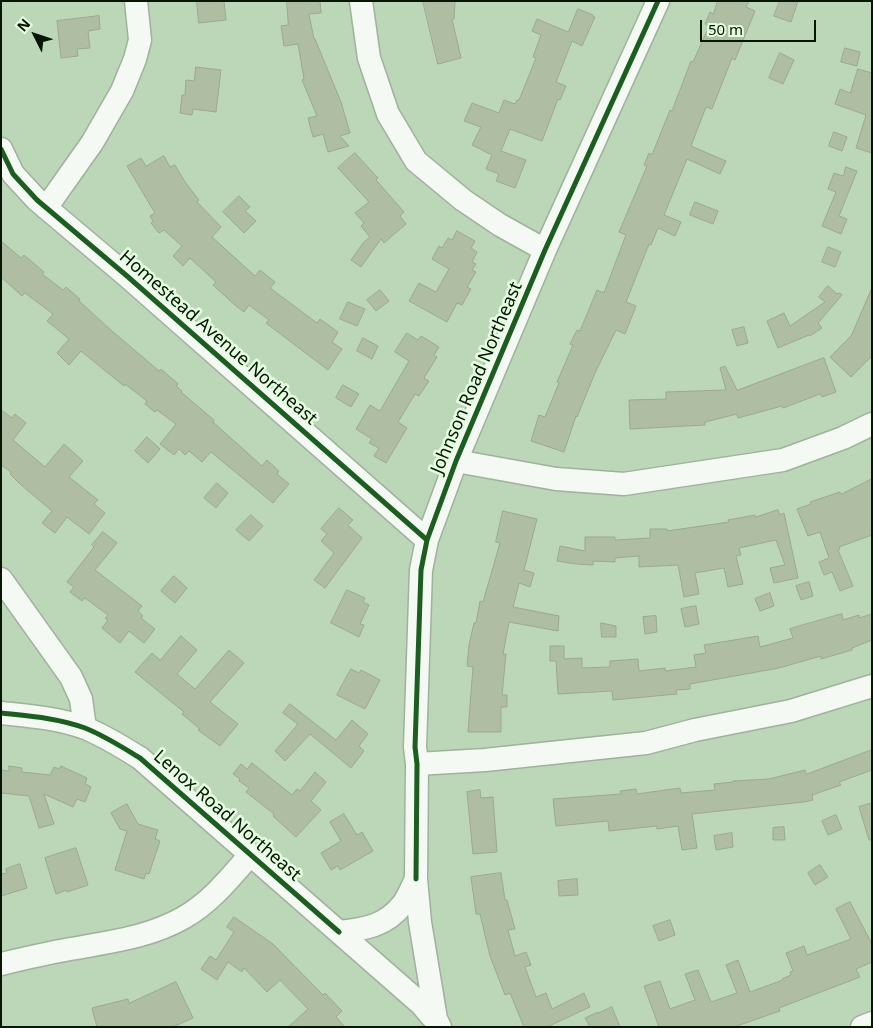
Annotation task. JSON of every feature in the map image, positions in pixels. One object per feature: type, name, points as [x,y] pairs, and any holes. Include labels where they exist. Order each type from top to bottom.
[{"type":"street","points":[[46,208],[92,143],[122,91],[135,59],[140,40],[136,1]]},
{"type":"street","points":[[361,1],[369,58],[388,114],[416,161],[463,200],[500,225],[545,250]]},
{"type":"street","name":"Johnson Road Northeast","points":[[438,1023],[420,922],[416,879],[417,764],[415,747],[421,570],[427,540],[456,461],[545,250],[658,1]]},
{"type":"street","name":"Homestead Avenue Northeast","points":[[1,149],[13,174],[46,208],[127,276],[427,540]]},
{"type":"street","points":[[456,461],[556,479],[624,484],[783,460],[843,438],[872,424]]},
{"type":"street","points":[[1,579],[71,677],[81,699],[85,728]]},
{"type":"street","points":[[417,764],[485,760],[646,743],[695,730],[791,711],[872,686]]},
{"type":"street","name":"Lenox Road Northeast","points":[[1,713],[46,718],[85,728],[113,741],[140,758],[339,932],[438,1023]]},
{"type":"street","points":[[1,964],[130,939],[161,929],[185,917],[208,900],[225,884],[250,855]]},
{"type":"street","points":[[339,932],[367,929],[386,920],[403,904],[416,879]]},
{"type":"street","points":[[862,1027],[872,1023]]},
{"type":"building","points":[[197,1],[224,1],[226,20],[199,23]]},
{"type":"building","points":[[287,1],[320,1],[321,13],[309,14],[314,39],[341,102],[350,133],[340,136],[349,146],[328,152],[323,134],[313,137],[308,118],[317,116],[302,80],[304,79],[298,44],[284,46],[281,26],[288,25]]},
{"type":"building","points":[[423,1],[455,1],[454,19],[452,19],[461,58],[438,64]]},
{"type":"building","points":[[718,1],[749,1],[746,7],[755,11],[735,60],[732,58],[712,109],[706,107],[691,146],[726,161],[720,174],[687,159],[664,215],[681,222],[675,236],[658,228],[651,245],[649,244],[626,302],[636,306],[625,334],[616,330],[576,416],[564,452],[531,441],[539,415],[545,417],[559,383],[557,382],[573,345],[570,344],[577,330],[580,331],[597,290],[604,293],[626,235],[619,232],[647,166],[644,165],[649,153],[652,155],[670,110],[672,111],[691,61],[693,62],[709,26],[705,24],[710,12],[713,14]]},
{"type":"building","points":[[780,1],[798,1],[791,22],[774,16]]},
{"type":"building","points":[[578,9],[595,17],[582,46],[572,41],[556,82],[566,86],[560,100],[558,99],[542,141],[510,129],[501,151],[526,160],[515,188],[496,181],[499,174],[486,169],[492,155],[472,145],[481,127],[464,121],[472,103],[499,113],[504,100],[515,104],[519,100],[536,58],[533,57],[541,35],[532,31],[537,19],[568,32]]},
{"type":"building","points":[[99,16],[100,29],[88,31],[90,48],[77,49],[78,56],[61,58],[57,21]]},
{"type":"building","points":[[845,48],[860,52],[857,66],[841,62]]},
{"type":"building","points":[[780,53],[794,60],[783,84],[769,78]]},
{"type":"building","points":[[196,67],[221,70],[216,112],[193,109],[192,115],[180,113],[182,95],[185,95],[186,80],[194,81]]},
{"type":"building","points":[[858,69],[872,73],[872,153],[856,148],[866,115],[835,104],[840,89],[850,93]]},
{"type":"building","points":[[834,132],[847,137],[842,151],[829,146]]},
{"type":"building","points":[[355,153],[378,178],[376,180],[404,212],[400,216],[406,224],[384,243],[381,239],[361,267],[351,260],[363,243],[370,237],[361,226],[364,223],[355,213],[369,202],[338,168]]},
{"type":"building","points":[[164,156],[170,167],[175,165],[199,200],[197,202],[221,227],[212,237],[255,276],[260,270],[275,282],[270,288],[317,323],[320,319],[338,332],[332,342],[342,349],[328,370],[266,323],[269,320],[249,305],[244,312],[236,306],[213,285],[216,282],[190,258],[183,266],[173,256],[182,246],[164,230],[159,233],[151,223],[153,221],[150,216],[155,213],[127,166],[141,158],[146,166]]},
{"type":"building","points":[[846,167],[857,171],[839,216],[847,219],[841,234],[822,226],[836,192],[828,189],[834,173],[843,176]]},
{"type":"building","points":[[239,196],[250,207],[245,211],[256,221],[244,233],[223,212]]},
{"type":"building","points":[[695,202],[718,211],[713,224],[690,215]]},
{"type":"building","points":[[457,231],[475,241],[471,248],[477,252],[472,262],[476,264],[472,270],[476,272],[467,287],[471,289],[462,305],[457,303],[447,322],[409,301],[419,283],[436,292],[449,269],[432,259],[439,246],[442,248],[448,238],[452,240]]},
{"type":"building","points":[[1,241],[21,258],[24,255],[44,272],[42,274],[63,290],[66,287],[80,299],[79,301],[112,331],[159,371],[161,369],[178,384],[176,386],[181,392],[214,420],[213,422],[262,466],[267,460],[279,471],[277,474],[289,484],[273,503],[211,452],[202,462],[189,451],[185,455],[179,449],[174,455],[160,444],[176,424],[157,410],[155,412],[145,404],[147,401],[125,384],[124,386],[81,351],[69,365],[57,353],[69,339],[47,321],[53,314],[25,293],[22,296],[1,277]]},
{"type":"building","points":[[828,247],[841,252],[835,267],[822,262]]},
{"type":"building","points":[[828,286],[837,294],[840,293],[842,295],[818,323],[822,328],[810,336],[778,348],[767,321],[784,313],[790,326],[825,302],[819,297]]},
{"type":"building","points":[[872,288],[872,356],[851,377],[830,357],[851,336]]},
{"type":"building","points":[[380,290],[389,301],[376,311],[367,300]]},
{"type":"building","points":[[348,302],[365,309],[357,326],[340,319]]},
{"type":"building","points":[[744,327],[748,343],[737,346],[732,330]]},
{"type":"building","points":[[407,333],[418,340],[421,336],[439,347],[434,355],[437,357],[424,378],[429,381],[419,396],[415,394],[398,422],[407,428],[386,463],[374,456],[379,448],[369,443],[372,439],[356,429],[370,405],[380,411],[409,361],[395,352]]},
{"type":"building","points":[[363,338],[378,346],[372,359],[357,351]]},
{"type":"building","points":[[824,358],[836,392],[822,397],[820,394],[783,408],[782,406],[738,418],[737,414],[705,422],[705,425],[630,429],[629,400],[666,399],[666,392],[726,390],[720,368],[725,366],[737,390]]},
{"type":"building","points":[[343,385],[359,394],[351,407],[336,398]]},
{"type":"building","points":[[1,410],[12,418],[15,414],[26,423],[13,440],[45,467],[64,444],[83,461],[69,477],[98,500],[94,504],[105,513],[89,534],[67,517],[55,533],[42,523],[52,511],[1,465]]},
{"type":"building","points":[[147,437],[160,449],[148,463],[135,451]]},
{"type":"building","points":[[872,479],[872,535],[839,547],[840,549],[838,550],[853,586],[840,591],[832,572],[824,575],[819,562],[829,558],[820,532],[808,536],[797,509],[811,504],[810,502],[840,492],[841,494]]},
{"type":"building","points":[[217,483],[228,493],[216,508],[204,498]]},
{"type":"building","points":[[339,508],[353,520],[348,525],[362,538],[325,588],[314,580],[334,553],[321,541],[327,534],[321,529]]},
{"type":"building","points":[[778,510],[780,515],[784,513],[798,578],[774,583],[770,568],[785,565],[776,540],[739,548],[741,555],[736,556],[743,584],[728,587],[724,568],[695,573],[699,594],[684,597],[678,565],[639,567],[639,556],[615,558],[615,562],[593,561],[593,565],[557,561],[560,546],[585,551],[585,537],[615,537],[615,540],[650,538],[650,529],[667,529],[667,531],[729,522],[728,520],[755,515],[755,517]]},
{"type":"building","points":[[503,511],[537,519],[524,570],[534,573],[530,587],[519,583],[513,607],[559,616],[558,631],[509,622],[503,654],[506,654],[502,695],[507,695],[507,707],[501,707],[501,732],[468,732],[473,667],[467,666],[469,645],[480,601],[483,602],[500,543],[496,542]]},
{"type":"building","points":[[251,515],[263,526],[249,541],[236,530]]},
{"type":"building","points":[[103,532],[117,543],[95,570],[142,606],[138,611],[143,616],[141,618],[155,629],[144,643],[129,631],[120,643],[102,628],[108,620],[105,618],[108,615],[85,598],[82,601],[70,592],[74,587],[67,582]]},
{"type":"building","points":[[174,576],[187,588],[175,603],[161,591]]},
{"type":"building","points":[[809,582],[813,596],[801,600],[796,586]]},
{"type":"building","points":[[347,590],[365,598],[363,602],[369,605],[360,624],[364,625],[359,637],[331,623]]},
{"type":"building","points":[[770,593],[774,606],[760,611],[755,599]]},
{"type":"building","points":[[696,606],[699,624],[685,627],[681,609]]},
{"type":"building","points":[[842,614],[843,620],[859,615],[859,618],[872,614],[872,640],[852,648],[852,650],[821,659],[821,656],[779,668],[690,684],[690,689],[676,690],[677,694],[613,700],[612,691],[558,694],[556,661],[550,661],[550,646],[564,646],[564,659],[582,658],[582,668],[610,667],[610,661],[638,659],[639,671],[665,668],[665,671],[696,667],[694,655],[706,653],[704,645],[758,636],[760,647],[793,638],[790,629]]},
{"type":"building","points":[[656,616],[657,632],[645,634],[643,617]]},
{"type":"building","points":[[601,623],[616,626],[616,637],[602,637]]},
{"type":"building","points":[[181,636],[197,650],[177,674],[195,689],[229,650],[244,663],[210,702],[238,724],[220,746],[198,730],[200,729],[182,714],[184,712],[135,672],[152,653],[160,660]]},
{"type":"building","points":[[351,669],[359,673],[361,670],[380,680],[365,709],[337,695]]},
{"type":"building","points":[[290,704],[336,740],[352,720],[368,734],[359,746],[364,751],[351,768],[310,734],[285,761],[275,751],[298,724],[283,713]]},
{"type":"building","points":[[872,750],[872,770],[839,782],[841,785],[812,795],[813,800],[692,814],[697,848],[682,850],[678,826],[657,829],[657,826],[609,831],[608,821],[556,826],[553,799],[621,794],[620,791],[636,789],[637,794],[680,788],[681,793],[715,790],[714,784],[769,779],[805,770],[806,774]]},
{"type":"building","points":[[252,763],[292,795],[297,789],[300,791],[315,772],[326,782],[311,801],[321,810],[296,837],[273,816],[274,814],[246,792],[249,788],[233,774],[241,764],[247,769]]},
{"type":"building","points":[[9,766],[22,768],[22,772],[50,775],[54,767],[59,769],[61,766],[87,778],[85,784],[91,787],[85,802],[77,799],[73,807],[44,794],[54,824],[39,828],[29,796],[1,793],[1,770],[9,771]]},
{"type":"building","points":[[480,790],[481,798],[493,797],[497,852],[473,854],[467,792]]},
{"type":"building","points":[[872,803],[872,840],[869,840],[859,807]]},
{"type":"building","points":[[127,804],[138,824],[158,830],[155,839],[160,841],[149,874],[146,873],[144,879],[115,870],[127,831],[120,829],[111,813]]},
{"type":"building","points":[[344,814],[357,835],[362,832],[373,851],[340,870],[338,866],[331,870],[321,853],[341,841],[330,822]]},
{"type":"building","points":[[836,815],[842,829],[828,835],[822,821]]},
{"type":"building","points":[[784,827],[785,840],[773,840],[773,828]]},
{"type":"building","points":[[732,833],[733,847],[716,850],[714,836]]},
{"type":"building","points":[[76,848],[88,885],[56,894],[45,858]]},
{"type":"building","points":[[20,864],[27,888],[1,896],[1,874],[7,873],[6,869]]},
{"type":"building","points":[[820,865],[828,877],[815,885],[808,873]]},
{"type":"building","points":[[501,873],[505,900],[507,900],[515,929],[508,930],[515,956],[526,952],[531,965],[525,967],[536,997],[546,993],[552,1009],[584,993],[590,1007],[547,1027],[524,1027],[510,993],[505,995],[490,956],[480,914],[476,914],[471,877]]},
{"type":"building","points":[[577,879],[578,895],[559,896],[558,881]]},
{"type":"building","points":[[850,902],[872,944],[872,962],[856,969],[860,977],[779,1008],[780,1011],[734,1027],[659,1027],[644,986],[660,981],[670,1009],[695,1000],[685,974],[698,970],[711,1002],[737,993],[726,965],[738,960],[750,992],[783,980],[791,975],[790,972],[793,971],[786,953],[804,946],[807,955],[851,939],[836,909]]},
{"type":"building","points":[[234,917],[273,944],[323,995],[325,993],[342,1011],[336,1017],[345,1027],[288,1027],[308,1009],[280,980],[267,992],[244,968],[242,972],[228,962],[217,980],[201,969],[210,956],[216,960],[234,932],[227,927]]},
{"type":"building","points":[[670,920],[675,935],[659,941],[653,926]]},
{"type":"building","points":[[176,982],[193,1018],[173,1027],[97,1027],[92,1008],[128,999],[129,1003]]},
{"type":"building","points":[[612,1007],[620,1027],[590,1027],[585,1018]]},
{"type":"cycle path","points":[[416,879],[417,764],[415,747],[421,570],[427,540],[456,461],[545,250],[658,1]]},
{"type":"cycle path","points":[[1,149],[13,174],[37,200],[127,276],[427,540]]},
{"type":"cycle path","points":[[1,713],[43,718],[85,728],[140,758],[339,932]]}]
